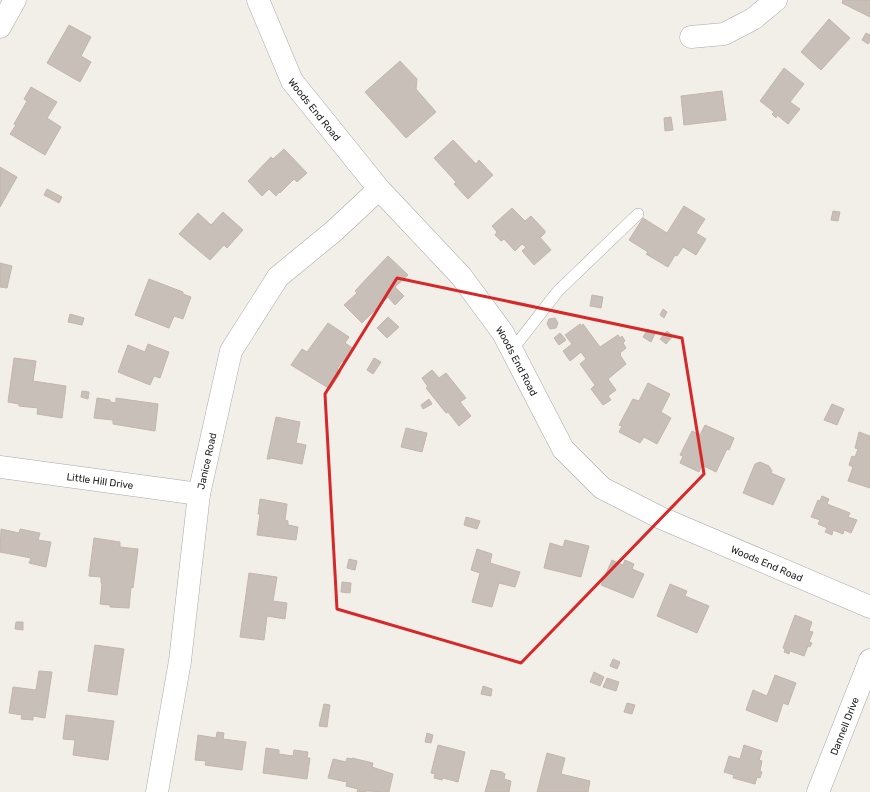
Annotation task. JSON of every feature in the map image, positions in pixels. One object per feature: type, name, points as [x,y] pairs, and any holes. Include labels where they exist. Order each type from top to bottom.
[{"type":"street","points":[[0,27],[15,0]]},
{"type":"street","name":"Woods End Road","points":[[258,0],[292,81],[379,189],[461,276],[503,333],[563,449],[602,488],[661,518],[870,607]]},
{"type":"street","points":[[691,37],[724,34],[753,19],[776,0]]},
{"type":"street","name":"Janice Road","points":[[157,792],[180,661],[199,494],[231,351],[278,277],[334,231],[379,189]]},
{"type":"street","name":"Little Hill Drive","points":[[0,467],[199,494]]},
{"type":"street","name":"Dannell Drive","points":[[818,792],[870,660]]},
{"type":"lane","points":[[512,350],[558,290],[638,214]]},
{"type":"highlighted area","points":[[397,278],[682,338],[704,474],[521,663],[337,609],[325,394]]},
{"type":"building","points":[[843,0],[870,0],[870,17],[842,3]]},
{"type":"building","points":[[829,19],[850,38],[821,70],[801,52]]},
{"type":"building","points":[[69,25],[91,37],[81,56],[91,62],[80,82],[47,63]]},
{"type":"building","points":[[866,33],[870,35],[870,41],[868,44],[862,40]]},
{"type":"building","points":[[400,61],[417,79],[416,89],[436,112],[406,138],[365,92]]},
{"type":"building","points":[[784,68],[804,84],[790,102],[800,109],[788,124],[777,115],[776,118],[772,114],[774,112],[760,101]]},
{"type":"building","points":[[31,87],[57,102],[47,118],[61,127],[45,155],[10,134],[16,125],[14,124],[27,101],[24,99]]},
{"type":"building","points":[[722,91],[726,120],[684,125],[681,96]]},
{"type":"building","points":[[671,117],[673,130],[665,131],[664,118]]},
{"type":"building","points":[[453,140],[476,164],[479,160],[493,175],[468,199],[454,184],[456,182],[434,158]]},
{"type":"building","points":[[284,149],[307,173],[297,182],[294,179],[276,196],[269,189],[262,196],[248,181],[271,157],[273,159]]},
{"type":"building","points":[[0,167],[17,177],[0,207]]},
{"type":"building","points":[[47,189],[62,197],[59,203],[44,195]]},
{"type":"building","points":[[684,206],[705,219],[696,233],[706,239],[696,255],[683,247],[677,256],[675,255],[668,267],[646,254],[648,252],[629,240],[643,218],[667,233]]},
{"type":"building","points":[[512,208],[525,221],[531,216],[545,231],[541,237],[539,236],[551,250],[534,265],[522,251],[526,247],[522,244],[515,251],[504,239],[501,241],[495,235],[497,232],[492,226]]},
{"type":"building","points":[[833,211],[840,212],[838,221],[831,220]]},
{"type":"building","points":[[223,212],[243,230],[227,248],[224,245],[210,260],[179,234],[198,213],[211,225]]},
{"type":"building","points":[[388,256],[408,275],[395,287],[404,296],[395,305],[388,297],[362,323],[344,305],[357,293],[355,291]]},
{"type":"building","points":[[0,263],[12,266],[7,288],[0,287]]},
{"type":"building","points":[[149,279],[183,292],[183,294],[191,297],[183,319],[174,316],[169,328],[135,315]]},
{"type":"building","points":[[592,295],[603,297],[601,308],[590,306]]},
{"type":"building","points":[[663,309],[667,312],[664,318],[660,315]]},
{"type":"building","points":[[70,314],[84,318],[82,325],[68,322]]},
{"type":"building","points":[[388,317],[399,327],[387,338],[377,328]]},
{"type":"building","points":[[555,318],[558,323],[556,328],[550,329],[547,324],[549,319]]},
{"type":"building","points":[[328,323],[349,337],[345,343],[354,349],[345,363],[342,361],[337,369],[341,372],[330,389],[291,365],[302,349],[307,352]]},
{"type":"building","points":[[580,324],[581,326],[583,324],[600,347],[618,335],[620,338],[622,336],[625,341],[623,343],[626,348],[620,353],[620,355],[626,364],[608,379],[616,390],[608,396],[611,400],[603,405],[591,389],[595,385],[580,364],[586,359],[581,352],[570,361],[563,351],[572,344],[565,335]]},
{"type":"building","points":[[648,329],[655,334],[651,342],[643,337]]},
{"type":"building","points":[[667,331],[673,336],[666,344],[660,339]]},
{"type":"building","points":[[560,333],[566,340],[559,345],[554,338]]},
{"type":"building","points":[[148,344],[169,352],[160,378],[154,376],[150,385],[118,372],[128,345],[145,352]]},
{"type":"building","points":[[14,358],[36,361],[33,381],[66,386],[62,418],[37,414],[38,408],[19,406],[19,404],[8,402]]},
{"type":"building","points":[[374,358],[381,362],[373,374],[367,370]]},
{"type":"building","points":[[432,370],[439,378],[446,373],[466,398],[460,402],[471,416],[459,426],[448,412],[446,413],[426,388],[428,387],[422,378]]},
{"type":"building","points":[[648,383],[670,394],[661,412],[671,418],[657,444],[644,437],[640,443],[619,432],[622,426],[619,425],[633,399],[639,401]]},
{"type":"building","points":[[82,391],[89,392],[88,399],[81,397]]},
{"type":"building","points":[[97,398],[110,400],[110,402],[116,403],[116,398],[158,404],[155,431],[113,424],[113,420],[94,418]]},
{"type":"building","points":[[429,399],[432,404],[423,409],[421,405]]},
{"type":"building","points":[[832,404],[844,409],[837,425],[824,420]]},
{"type":"building","points":[[276,417],[300,422],[296,443],[306,445],[302,464],[270,458],[267,459]]},
{"type":"building","points":[[705,425],[734,438],[716,472],[702,465],[699,472],[680,463],[683,456],[680,455],[692,431],[700,435]]},
{"type":"building","points":[[406,428],[427,433],[422,452],[401,447]]},
{"type":"building","points":[[859,432],[870,436],[870,488],[848,481],[853,467],[849,465],[852,456],[855,457],[858,449],[855,448]]},
{"type":"building","points":[[760,462],[769,466],[772,471],[771,473],[785,479],[773,505],[743,493],[755,464]]},
{"type":"building","points":[[822,496],[829,499],[827,504],[850,513],[848,517],[857,520],[851,533],[844,530],[843,534],[833,530],[832,535],[825,532],[827,528],[818,524],[820,520],[811,517],[818,500],[820,501]]},
{"type":"building","points":[[260,499],[287,504],[285,520],[288,521],[288,525],[298,527],[296,540],[257,535],[260,514],[258,514]]},
{"type":"building","points":[[466,517],[480,521],[477,529],[464,525]]},
{"type":"building","points":[[1,529],[19,533],[20,529],[40,533],[38,540],[51,542],[46,567],[29,563],[31,558],[0,552]]},
{"type":"building","points":[[94,538],[120,542],[120,547],[138,549],[129,608],[110,607],[110,605],[100,604],[102,584],[101,577],[89,576]]},
{"type":"building","points":[[565,540],[589,546],[581,577],[544,568],[550,543],[563,547]]},
{"type":"building","points":[[477,549],[492,554],[490,563],[520,572],[515,587],[499,583],[492,607],[472,602],[480,573],[471,570]]},
{"type":"building","points":[[349,559],[357,561],[355,570],[347,568]]},
{"type":"building","points":[[612,560],[623,565],[625,560],[634,564],[632,569],[644,574],[633,598],[601,585]]},
{"type":"building","points":[[249,573],[277,577],[273,601],[287,603],[285,619],[267,616],[264,640],[240,637]]},
{"type":"building","points":[[342,582],[351,583],[350,593],[341,592]]},
{"type":"building","points":[[670,584],[687,591],[685,596],[709,606],[697,633],[657,616]]},
{"type":"building","points":[[795,615],[812,622],[809,631],[813,632],[809,642],[812,643],[810,647],[808,646],[804,656],[790,651],[789,654],[784,652],[785,649],[783,648]]},
{"type":"building","points":[[16,622],[23,622],[23,630],[15,629]]},
{"type":"building","points":[[95,645],[124,649],[117,695],[88,691]]},
{"type":"building","points":[[613,659],[620,662],[617,669],[610,666]]},
{"type":"building","points":[[39,671],[52,672],[45,718],[33,716],[33,720],[21,719],[22,715],[9,713],[13,687],[36,690]]},
{"type":"building","points":[[594,672],[604,677],[600,686],[590,682]]},
{"type":"building","points":[[775,675],[796,683],[788,705],[783,703],[777,722],[746,710],[753,690],[767,696]]},
{"type":"building","points":[[607,678],[619,682],[616,691],[603,687]]},
{"type":"building","points":[[483,686],[492,689],[491,696],[481,694]]},
{"type":"building","points":[[627,703],[635,705],[632,714],[624,712]]},
{"type":"building","points":[[324,704],[330,705],[327,727],[319,726]]},
{"type":"building","points":[[66,715],[114,721],[108,760],[73,755],[75,740],[63,739]]},
{"type":"building","points":[[217,732],[224,733],[223,739],[246,742],[242,770],[205,765],[206,761],[195,760],[198,735],[216,738]]},
{"type":"building","points":[[427,733],[433,735],[431,743],[425,742]]},
{"type":"building","points":[[438,745],[465,752],[458,782],[443,778],[442,780],[434,778],[435,774],[431,773]]},
{"type":"building","points":[[744,745],[762,751],[759,760],[762,761],[760,771],[762,772],[760,778],[757,777],[755,784],[733,778],[734,775],[724,772],[729,756],[740,759]]},
{"type":"building","points":[[266,748],[279,750],[279,754],[293,756],[294,750],[308,752],[307,758],[310,758],[307,779],[263,773]]},
{"type":"building","points":[[547,753],[565,758],[561,774],[590,781],[588,792],[537,792]]},
{"type":"building","points":[[347,758],[373,763],[372,767],[393,774],[389,792],[357,792],[358,789],[346,786],[347,782],[328,778],[333,759],[346,762]]},
{"type":"building","points":[[491,770],[502,772],[505,774],[504,779],[511,781],[509,792],[485,792]]}]
